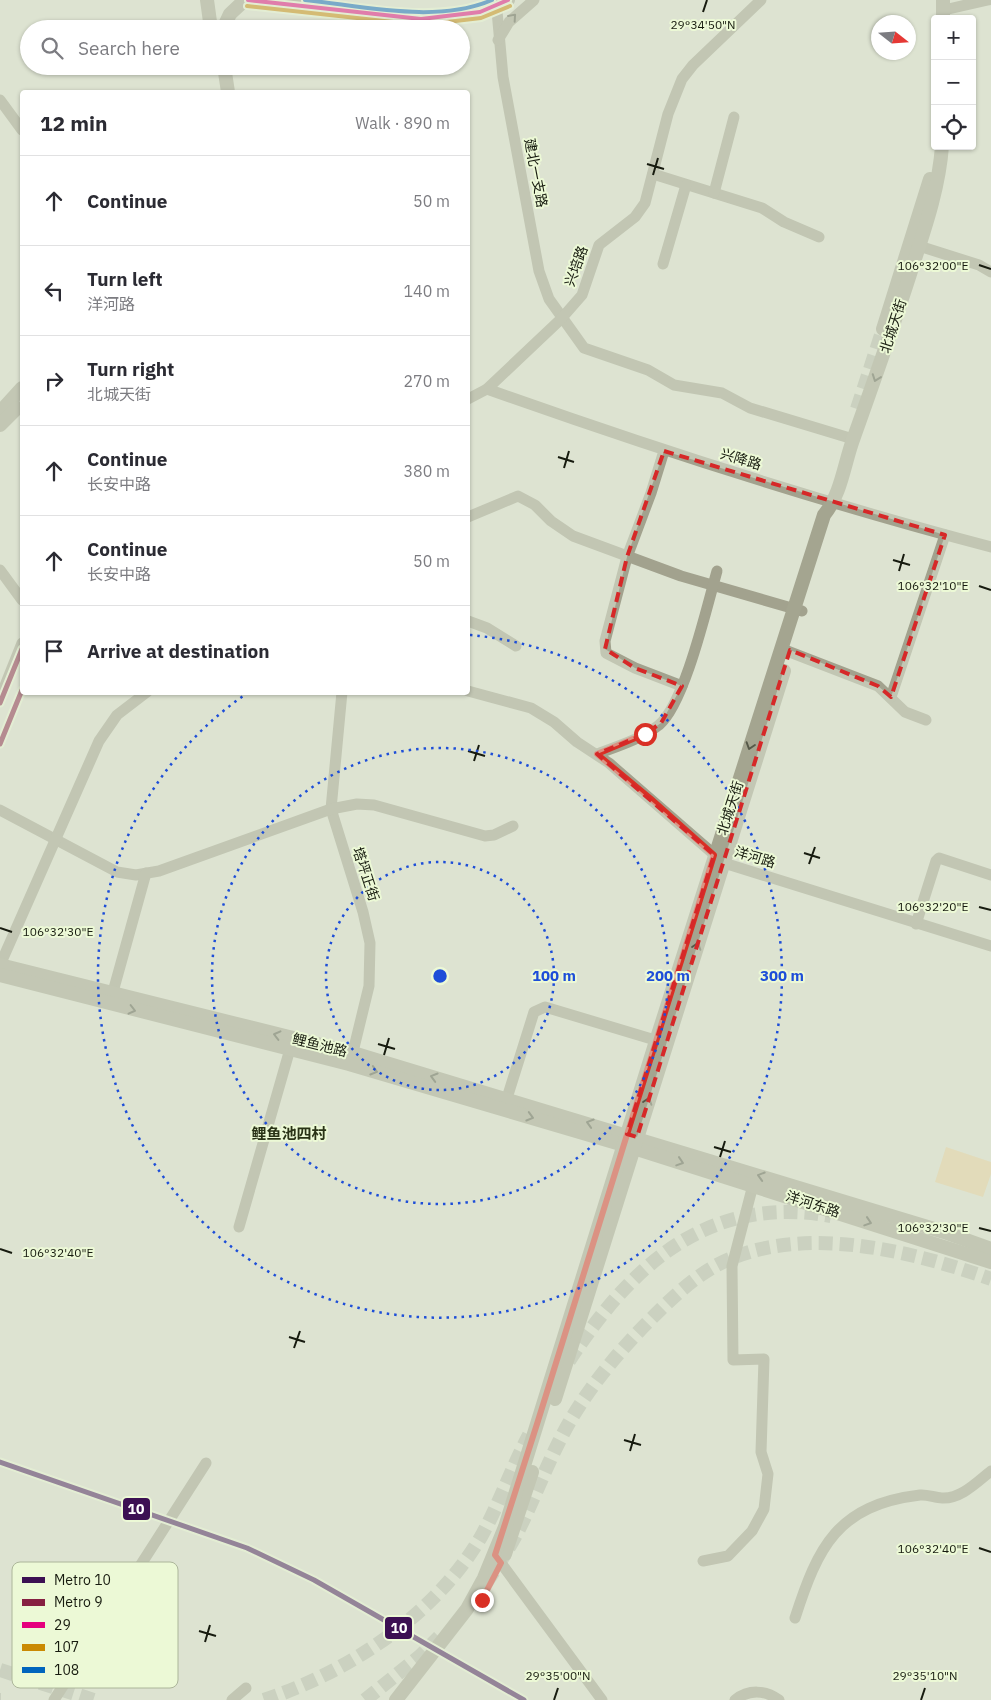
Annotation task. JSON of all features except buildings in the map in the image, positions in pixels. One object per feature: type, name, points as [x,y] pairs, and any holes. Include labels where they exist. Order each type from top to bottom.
[{"type":"main road","points":[[207,0],[210,20]]},
{"type":"main road","points":[[227,20],[230,14],[246,0],[421,19],[480,12],[508,0]]},
{"type":"main road","points":[[217,75],[219,90]]},
{"type":"main road","points":[[225,75],[228,90]]},
{"type":"main road","points":[[882,328],[927,187],[936,150]]},
{"type":"main road","name":"北城天街","points":[[498,1559],[537,1424],[630,1141],[786,649],[824,514],[833,503],[853,439],[886,349],[920,246],[938,180],[942,150]]},
{"type":"main road","points":[[0,412],[20,390]]},
{"type":"main road","points":[[0,425],[20,404]]},
{"type":"main road","name":"鲤鱼池路","points":[[0,965],[111,999],[290,1049],[351,1058],[630,1141]]},
{"type":"main road","name":"鲤鱼池路","points":[[0,975],[111,999],[507,1098],[630,1141]]},
{"type":"main road","name":"洋河东路","points":[[630,1141],[753,1186],[991,1262]]},
{"type":"main road","name":"洋河东路","points":[[630,1141],[944,1232],[991,1249]]},
{"type":"main road","points":[[396,1700],[467,1609],[498,1559]]},
{"type":"main road","points":[[405,1700],[470,1619],[498,1559]]},
{"type":"street","name":"建北一支路","points":[[496,0],[498,40],[503,77],[539,271],[549,299],[580,345],[590,352],[648,370],[674,385],[722,393],[750,408],[853,439]]},
{"type":"street","points":[[498,40],[518,11],[534,0]]},
{"type":"street","name":"兴培路","points":[[470,398],[487,390],[562,319],[582,295],[599,244],[642,209],[673,98],[682,79],[692,66],[761,0]]},
{"type":"street","points":[[943,9],[988,0]]},
{"type":"street","points":[[0,100],[20,127]]},
{"type":"street","points":[[714,193],[734,117]]},
{"type":"street","points":[[653,174],[762,208],[784,222],[819,237]]},
{"type":"street","points":[[663,264],[686,185]]},
{"type":"street","points":[[920,246],[979,265],[991,272]]},
{"type":"street","name":"兴降路","points":[[487,390],[664,451],[833,503],[991,547]]},
{"type":"street","points":[[664,451],[651,493],[627,557],[605,641],[606,653],[636,668],[682,686]]},
{"type":"street","points":[[470,516],[518,496],[535,505],[551,521],[573,536],[627,557],[798,610]]},
{"type":"street","points":[[891,697],[944,535]]},
{"type":"street","points":[[0,570],[20,597]]},
{"type":"street","points":[[597,754],[639,738],[661,723],[676,701],[718,571]]},
{"type":"street","points":[[470,622],[487,628],[516,646]]},
{"type":"street","points":[[0,698],[20,648]]},
{"type":"street","points":[[786,649],[878,686],[905,712],[926,720]]},
{"type":"street","name":"洋河路","points":[[470,691],[531,708],[554,722],[578,742],[597,754],[650,798],[719,859],[916,924],[991,946]]},
{"type":"street","points":[[0,965],[99,741],[117,715],[143,695]]},
{"type":"street","name":"塔坪正街","points":[[342,695],[331,809],[363,912],[370,942],[369,986],[351,1058]]},
{"type":"street","points":[[0,810],[117,872],[136,875],[159,872],[331,809],[357,804],[374,805],[485,836],[494,835],[513,826]]},
{"type":"street","points":[[916,924],[936,861],[939,858],[991,875]]},
{"type":"street","points":[[111,999],[146,873]]},
{"type":"street","points":[[507,1098],[534,1012],[540,1008],[545,1007],[661,1042]]},
{"type":"street","points":[[239,1227],[290,1049]]},
{"type":"street","points":[[703,1561],[728,1556],[752,1531],[764,1509],[768,1474],[761,1452],[764,1359],[732,1360],[732,1266],[753,1186]]},
{"type":"street","points":[[944,1232],[991,1243]]},
{"type":"street","points":[[143,1562],[206,1463]]},
{"type":"street","points":[[795,1618],[808,1578],[822,1549],[841,1525],[884,1501],[922,1494],[944,1498],[966,1491],[991,1471]]},
{"type":"street","points":[[498,1559],[602,1700]]},
{"type":"street","points":[[54,1700],[62,1688]]},
{"type":"street","points":[[232,1700],[246,1688]]},
{"type":"street","points":[[735,1700],[743,1694],[758,1692],[779,1700]]},
{"type":"highlighted area","points":[[664,451],[945,535],[891,697],[878,686],[790,650],[637,1137],[627,1134],[714,855],[597,754],[645,734],[661,723],[682,686],[635,668],[605,649],[627,557]]},
{"type":"shaded area","points":[[946,1147],[991,1162],[991,1174],[983,1197],[935,1182]]},
{"type":"tunnel","points":[[857,409],[883,329]]},
{"type":"tunnel","points":[[569,1361],[593,1326],[619,1295],[647,1267],[678,1244],[711,1227],[747,1216],[787,1212],[831,1216]]},
{"type":"tunnel","points":[[486,1583],[516,1535],[564,1432],[590,1390],[643,1327],[679,1293],[708,1270],[751,1252],[784,1245],[819,1243],[855,1245],[890,1251],[959,1268],[991,1279]]},
{"type":"tunnel","points":[[264,1700],[296,1688],[359,1656],[388,1637],[441,1590],[463,1564],[482,1535],[529,1435]]},
{"type":"tunnel","points":[[365,1700],[420,1656],[439,1637]]},
{"type":"tunnel","points":[[0,1670],[12,1674]]},
{"type":"tunnel","points":[[56,1688],[94,1700]]},
{"type":"metro line","name":"9","points":[[0,703],[20,654]]},
{"type":"metro line","name":"9","points":[[0,744],[20,695]]},
{"type":"metro line","name":"10","points":[[0,1462],[247,1548],[314,1580],[524,1700]]},
{"type":"transit line","name":"29","points":[[248,0],[421,19],[480,12],[508,0]]},
{"type":"transit line","name":"108","points":[[305,0],[375,9],[424,12],[448,11],[471,7],[492,0]]},
{"type":"transit line","name":"107","points":[[247,6],[375,20]]},
{"type":"transit line","name":"107","points":[[464,20],[481,18],[510,6]]},
{"type":"district","name":"鲤鱼池四村","points":[[289,1134]]},
{"type":"route","points":[[482,1600],[501,1563],[495,1555],[714,855],[597,754],[626,744],[645,734]]}]
